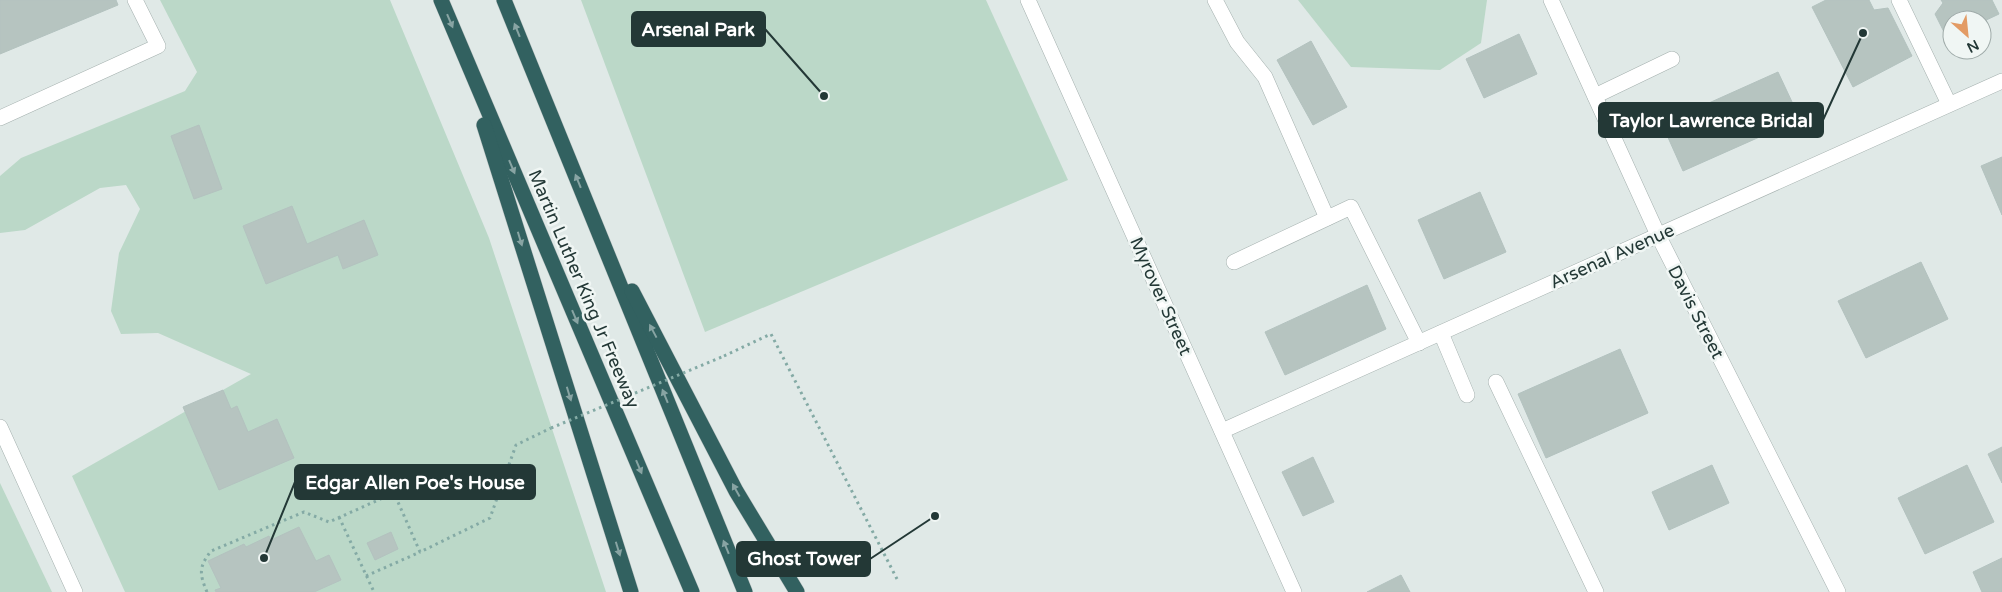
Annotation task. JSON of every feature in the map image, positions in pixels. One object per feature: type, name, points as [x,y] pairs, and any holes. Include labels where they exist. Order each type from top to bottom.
[{"type":"highway","name":"Martin Luther King Jr Freeway","points":[[441,0],[692,592]]},
{"type":"highway","name":"Martin Luther King Jr Freeway","points":[[504,0],[744,592]]},
{"type":"highway","points":[[458,42],[631,592]]},
{"type":"highway","points":[[589,210],[736,491],[797,592]]},
{"type":"street","points":[[0,118],[158,46],[135,0]]},
{"type":"street","name":"Myrover Street","points":[[1028,0],[1294,592]]},
{"type":"street","points":[[1215,0],[1237,42],[1265,77],[1327,218]]},
{"type":"street","name":"Davis Street","points":[[1551,0],[1658,235],[1838,592]]},
{"type":"street","points":[[1899,0],[1949,104]]},
{"type":"street","points":[[1595,96],[1672,59]]},
{"type":"street","name":"Arsenal Avenue","points":[[1222,431],[2002,81]]},
{"type":"street","points":[[1234,262],[1351,207],[1418,342]]},
{"type":"street","points":[[1441,333],[1467,396]]},
{"type":"street","points":[[1496,382],[1596,592]]},
{"type":"street","points":[[0,427],[74,592]]},
{"type":"path","points":[[366,576],[490,518],[516,445],[551,428],[724,356],[771,334],[897,579]]},
{"type":"path","points":[[207,592],[201,578],[201,564],[211,551],[304,512],[329,522],[394,493],[420,552]]},
{"type":"path","points":[[340,517],[374,592]]},
{"type":"green space","points":[[160,0],[390,0],[489,238],[606,592],[125,592],[72,476],[251,374],[158,333],[121,334],[111,311],[119,253],[140,209],[126,185],[100,188],[25,230],[0,233],[0,176],[21,158],[185,91],[197,72]]},
{"type":"green space","points":[[581,0],[986,0],[1068,180],[705,332]]},
{"type":"green space","points":[[1298,0],[1487,0],[1481,43],[1440,70],[1351,67]]},
{"type":"green space","points":[[0,483],[52,592],[0,592]]},
{"type":"building","points":[[0,0],[116,0],[118,5],[0,54]]},
{"type":"building","points":[[1826,0],[1869,0],[1874,10],[1888,8],[1912,56],[1853,87],[1812,7]]},
{"type":"building","points":[[1941,0],[1992,0],[1999,14],[1992,17],[1992,10],[1942,10],[1942,28],[1935,14],[1943,3]]},
{"type":"building","points":[[1519,34],[1537,74],[1484,98],[1466,59]]},
{"type":"building","points":[[1311,41],[1347,107],[1313,125],[1277,60]]},
{"type":"building","points":[[1778,72],[1800,119],[1683,171],[1662,124]]},
{"type":"building","points":[[199,125],[222,189],[194,199],[171,136]]},
{"type":"building","points":[[2002,157],[2002,215],[1981,166]]},
{"type":"building","points":[[1480,192],[1506,252],[1444,279],[1418,220]]},
{"type":"building","points":[[292,206],[307,244],[364,220],[378,255],[343,269],[338,255],[266,284],[243,226]]},
{"type":"building","points":[[1921,262],[1948,319],[1866,358],[1838,301]]},
{"type":"building","points":[[1367,285],[1386,329],[1285,375],[1265,332]]},
{"type":"building","points":[[1620,349],[1648,413],[1546,458],[1518,394]]},
{"type":"building","points":[[223,390],[231,409],[237,406],[248,432],[277,419],[294,458],[219,490],[183,407]]},
{"type":"building","points":[[2002,447],[2002,483],[1988,454]]},
{"type":"building","points":[[1313,457],[1334,502],[1303,516],[1282,472]]},
{"type":"building","points":[[1712,465],[1729,503],[1669,530],[1652,492]]},
{"type":"building","points":[[1967,465],[1994,522],[1925,554],[1898,498]]},
{"type":"building","points":[[299,527],[316,561],[329,555],[341,580],[314,592],[216,592],[215,590],[221,588],[208,561],[244,544],[246,547],[269,536],[271,540]]},
{"type":"building","points":[[391,532],[398,549],[375,560],[367,543]]},
{"type":"building","points":[[2002,558],[2002,592],[1982,592],[1973,572]]},
{"type":"building","points":[[1401,575],[1410,592],[1367,592]]},
{"type":"place","name":"Taylor Lawrence Bridal","points":[[1863,33]]},
{"type":"place","name":"Arsenal Park","points":[[824,96]]},
{"type":"place","name":"Ghost Tower","points":[[935,516]]},
{"type":"place","name":"Edgar Allen Poe's House","points":[[264,558]]}]
